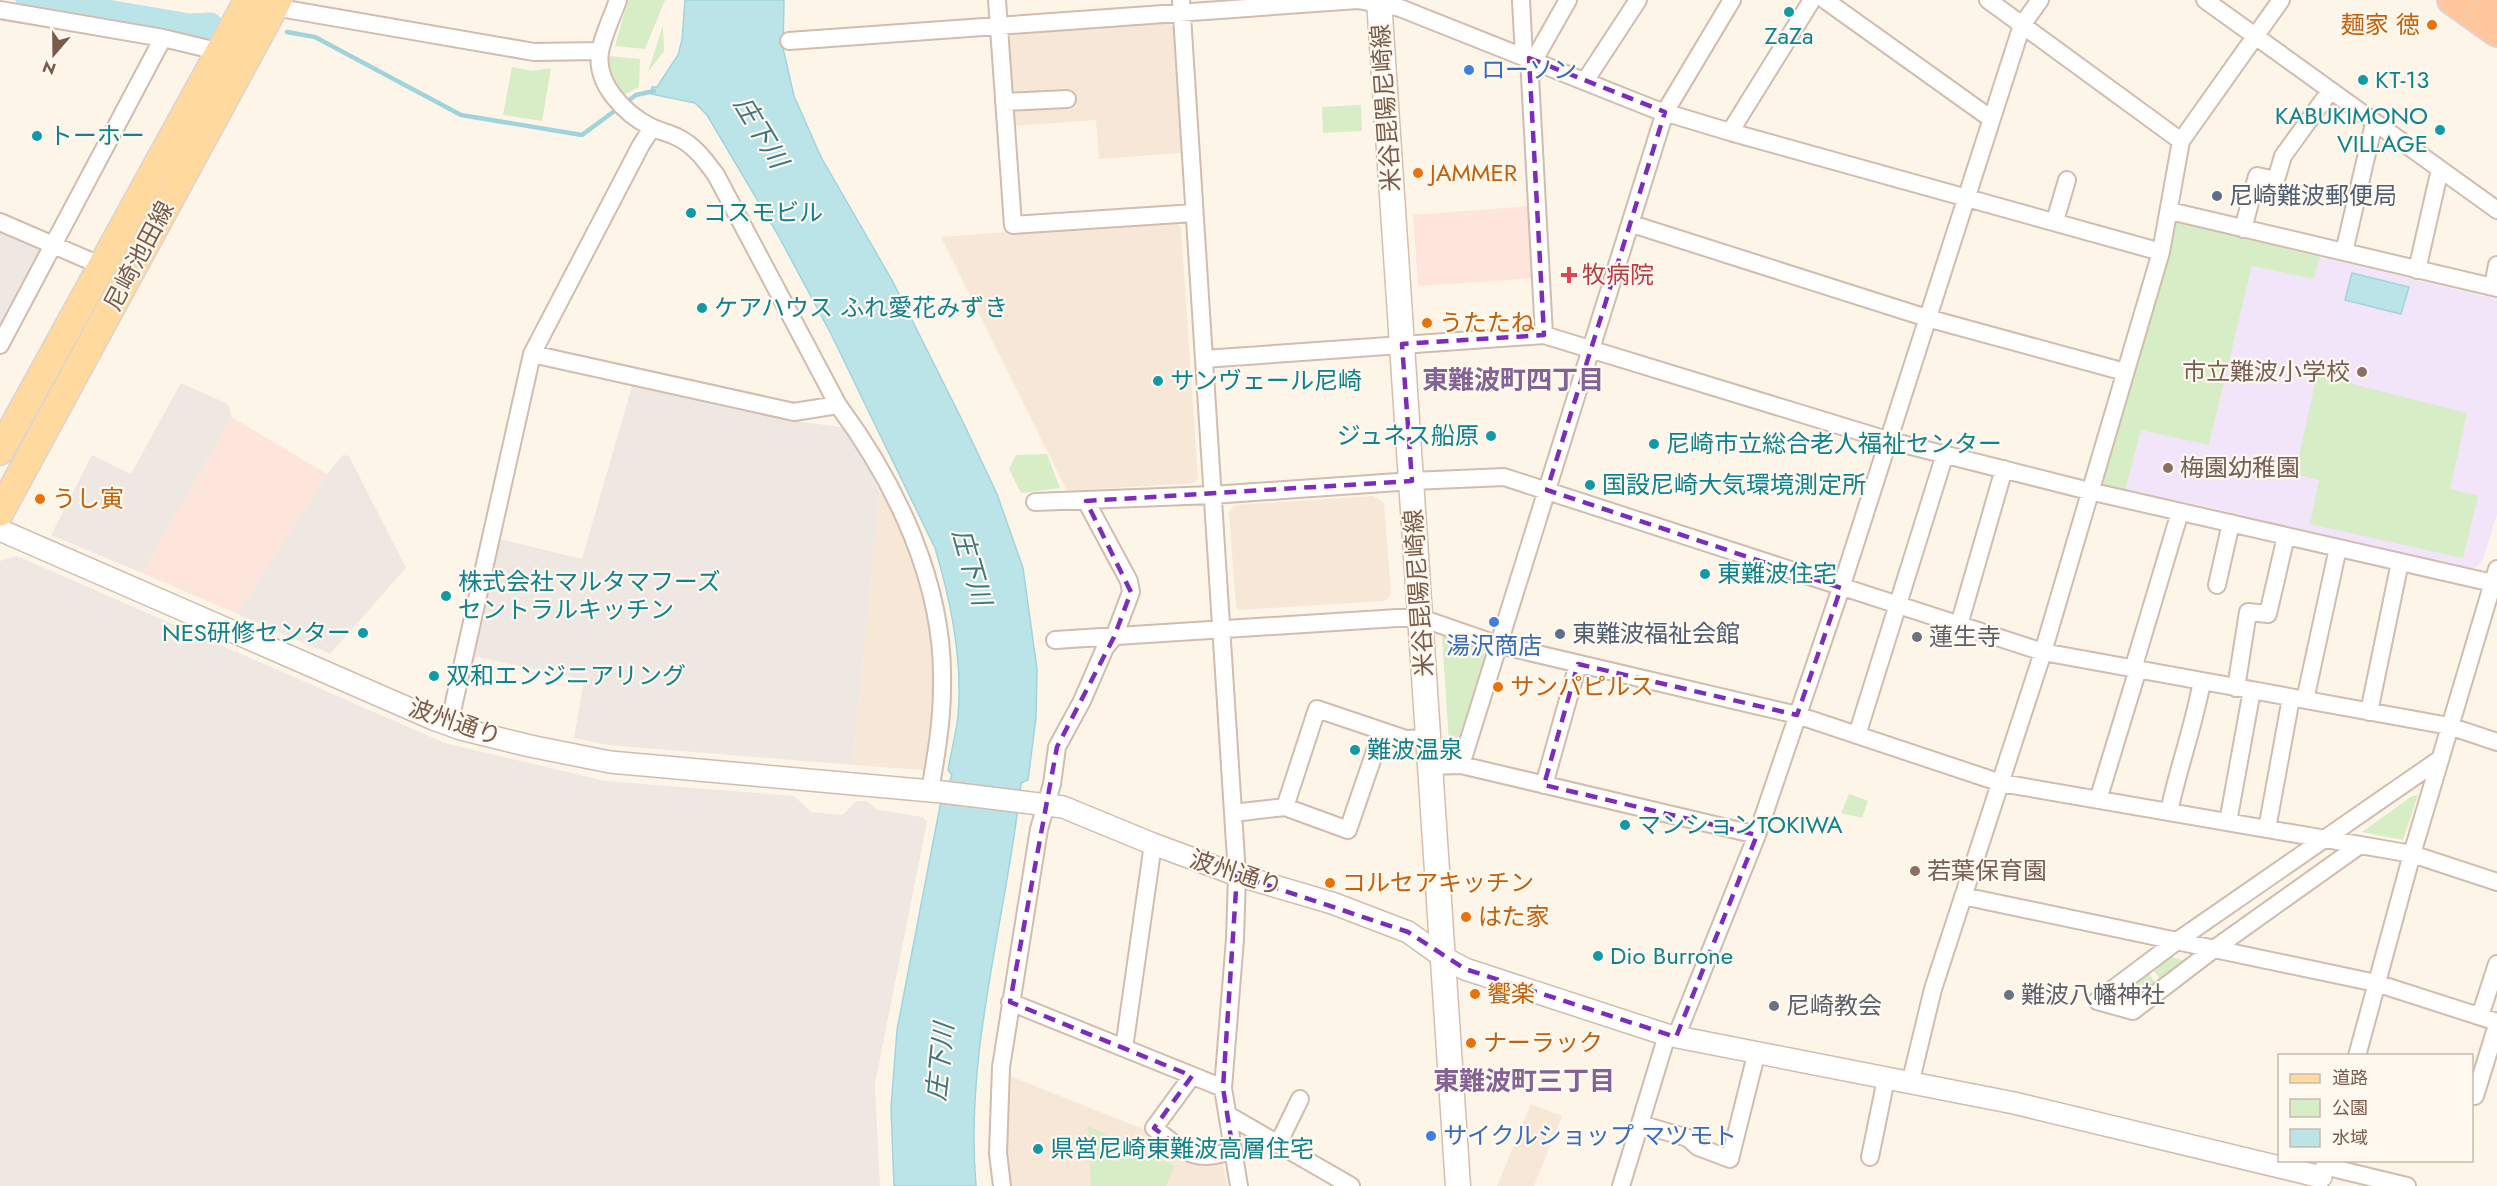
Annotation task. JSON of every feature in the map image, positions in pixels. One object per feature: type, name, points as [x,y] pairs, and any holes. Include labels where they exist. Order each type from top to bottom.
[{"type":"highway","points":[[2452,0],[2497,32]]},
{"type":"main road","name":"尼崎池田線","points":[[0,451],[221,52],[256,1]]},
{"type":"main road","name":"尼崎池田線","points":[[0,512],[256,1]]},
{"type":"main road","name":"米谷昆陽尼崎線","points":[[1379,2],[1458,1186]]},
{"type":"street","points":[[618,0],[600,51],[599,67],[613,96],[626,110],[652,128],[678,137],[700,153],[716,175],[838,405],[863,439],[896,502],[926,571],[936,615],[943,684],[936,791]]},
{"type":"street","points":[[997,0],[1013,225],[1194,213]]},
{"type":"street","points":[[789,41],[1181,6],[1358,0],[1379,2],[1400,8],[1665,112],[2161,252]]},
{"type":"street","points":[[1521,0],[1529,58],[1544,334]]},
{"type":"street","points":[[1529,58],[1568,0]]},
{"type":"street","points":[[1585,81],[1638,0]]},
{"type":"street","points":[[1461,765],[1632,224],[1665,112],[1732,0]]},
{"type":"street","points":[[1730,132],[1812,0]]},
{"type":"street","points":[[1825,0],[1990,118]]},
{"type":"street","points":[[1988,0],[2181,141]]},
{"type":"street","points":[[1621,1186],[1640,1124],[1672,1036],[1757,835],[1840,588],[1990,118],[2022,25],[2040,0]]},
{"type":"street","points":[[2205,0],[2497,210]]},
{"type":"street","points":[[1910,1084],[1933,989],[2043,652],[2161,252],[2181,141],[2281,0]]},
{"type":"street","points":[[256,1],[534,52],[600,51]]},
{"type":"street","points":[[1181,6],[1237,875],[1235,939],[1223,1088],[1239,1186]]},
{"type":"street","points":[[0,10],[163,38],[221,52]]},
{"type":"street","points":[[0,345],[163,38]]},
{"type":"street","points":[[2243,229],[2257,176],[2276,180],[2283,156],[2330,91]]},
{"type":"street","points":[[1004,102],[1067,99]]},
{"type":"street","points":[[2344,252],[2374,123]]},
{"type":"street","points":[[449,725],[532,354],[652,128]]},
{"type":"street","points":[[2417,270],[2440,169]]},
{"type":"street","points":[[2055,221],[2067,180]]},
{"type":"street","points":[[2170,211],[2495,288],[2497,264]]},
{"type":"street","points":[[0,222],[102,266]]},
{"type":"street","points":[[1632,224],[1927,318],[2125,372]]},
{"type":"street","points":[[1204,359],[1544,334],[1887,440],[2231,524],[2400,562],[2496,579],[2449,726],[2357,1054]]},
{"type":"street","points":[[532,354],[794,411],[838,405]]},
{"type":"street","points":[[1857,735],[1945,454]]},
{"type":"street","points":[[1959,625],[2004,469]]},
{"type":"street","points":[[1035,502],[1212,495],[1496,476],[1547,490],[1840,588],[2043,652],[2449,726],[2497,742]]},
{"type":"street","points":[[1002,1186],[998,1154],[1001,1067],[1037,840],[1052,784],[1057,747],[1082,701],[1105,648],[1114,637],[1131,592],[1129,581],[1086,501]]},
{"type":"street","points":[[2098,800],[2180,512]]},
{"type":"street","points":[[2217,585],[2231,524]]},
{"type":"street","name":"波州通り","points":[[0,530],[449,725],[530,746],[610,762],[936,791],[1045,804],[1076,811],[1153,844],[1237,875],[1332,903],[1408,932],[1443,957],[1466,969],[1672,1036],[2014,1103],[2278,1162]]},
{"type":"street","points":[[2228,822],[2244,689],[2248,612],[2268,614],[2286,536]]},
{"type":"street","points":[[2267,829],[2338,548]]},
{"type":"street","points":[[2369,712],[2400,562]]},
{"type":"street","points":[[1056,640],[1421,618],[1499,645],[1797,715],[2001,783],[2412,854],[2497,882]]},
{"type":"street","points":[[1544,785],[1578,664]]},
{"type":"street","points":[[2169,812],[2178,772],[2194,724],[2202,681]]},
{"type":"street","points":[[1285,807],[1317,709],[1406,739],[1428,738]]},
{"type":"street","points":[[1233,813],[1285,807],[1348,830],[1382,730]]},
{"type":"street","points":[[2360,845],[2214,949],[2133,1011],[2097,1001],[2177,941],[2440,759]]},
{"type":"street","points":[[1430,766],[1461,765],[1757,835]]},
{"type":"street","points":[[1124,1048],[1153,844]]},
{"type":"street","points":[[1963,896],[2376,983],[2480,1016],[2497,1023],[2475,1096]]},
{"type":"street","points":[[2480,1016],[2497,964]]},
{"type":"street","points":[[1010,1002],[1223,1088]]},
{"type":"street","points":[[1640,1124],[1688,1138],[1698,1147],[1730,1159],[1757,1051]]},
{"type":"street","points":[[1192,1076],[1154,1128],[1188,1154],[1198,1157],[1233,1150]]},
{"type":"street","points":[[1874,1152],[1886,1079]]},
{"type":"street","points":[[1278,1144],[1300,1099]]},
{"type":"street","points":[[1228,1115],[1351,1186]]},
{"type":"street","name":"波州通り","points":[[2278,1162],[2323,1172]]},
{"type":"street","points":[[2323,1172],[2407,1186]]},
{"type":"highlighted area","points":[[1529,58],[1665,112],[1547,490],[1841,588],[1797,715],[1578,664],[1544,785],[1757,835],[1676,1037],[1465,969],[1408,932],[1237,875],[1223,1088],[1233,1150],[1188,1154],[1154,1128],[1192,1076],[1010,1002],[1057,747],[1114,637],[1131,592],[1086,501],[1412,481],[1402,344],[1544,335]]},
{"type":"shaded area","points":[[1165,21],[1173,27],[1181,153],[1099,159],[1096,120],[1014,126],[1006,39],[1010,31]]},
{"type":"shaded area","points":[[1530,206],[1536,278],[1418,286],[1413,215]]},
{"type":"shaded area","points":[[1173,220],[1181,228],[1198,479],[1193,483],[1067,491],[941,237]]},
{"type":"shaded area","points":[[0,228],[38,244],[40,252],[0,330]]},
{"type":"shaded area","name":"市立難波小学校","points":[[2320,257],[2497,299],[2497,514],[2482,562],[2472,570],[2199,505],[2125,491],[2141,429],[2209,445],[2252,266],[2314,279]]},
{"type":"shaded area","points":[[181,383],[228,404],[232,417],[142,573],[51,535],[92,455],[131,474]]},
{"type":"shaded area","points":[[632,386],[788,420],[848,428],[880,492],[853,765],[608,745],[574,738],[584,680],[473,656],[500,539],[582,559]]},
{"type":"shaded area","points":[[232,417],[327,474],[237,614],[142,573]]},
{"type":"shaded area","points":[[343,455],[349,456],[406,568],[330,654],[237,614],[327,474]]},
{"type":"shaded area","points":[[880,492],[902,527],[926,591],[934,691],[924,770],[853,765]]},
{"type":"shaded area","points":[[1373,496],[1384,503],[1391,594],[1385,601],[1239,610],[1236,607],[1229,512],[1235,505]]},
{"type":"shaded area","points":[[17,556],[445,743],[605,781],[794,796],[811,812],[842,815],[857,801],[866,801],[878,810],[922,817],[927,822],[875,1084],[880,1186],[0,1186],[0,561]]},
{"type":"shaded area","name":"県営尼崎東難波高層住宅","points":[[1010,1076],[1143,1129],[1183,1158],[1222,1160],[1227,1186],[1008,1186],[1004,1155]]},
{"type":"shaded area","points":[[1531,1104],[1562,1116],[1534,1186],[1497,1186]]},
{"type":"green space","points":[[628,0],[665,0],[645,49],[615,46]]},
{"type":"green space","points":[[663,25],[664,51],[648,72]]},
{"type":"green space","points":[[609,56],[640,59],[639,87],[624,95],[610,77]]},
{"type":"green space","points":[[512,67],[532,71],[551,68],[542,121],[503,115]]},
{"type":"green space","points":[[1361,105],[1362,131],[1323,133],[1322,107]]},
{"type":"green space","points":[[2176,221],[2320,257],[2314,279],[2252,266],[2209,445],[2141,430],[2125,491],[2101,481]]},
{"type":"green space","points":[[2317,375],[2467,413],[2450,489],[2478,496],[2463,558],[2310,524],[2319,480],[2295,474]]},
{"type":"green space","points":[[1047,454],[1060,488],[1021,493],[1009,469],[1016,455]]},
{"type":"green space","points":[[1446,635],[1481,648],[1486,658],[1457,743],[1449,742],[1442,637]]},
{"type":"green space","points":[[1849,794],[1868,801],[1862,818],[1841,813]]},
{"type":"green space","points":[[2418,795],[2403,840],[2362,832],[2412,796]]},
{"type":"green space","points":[[2166,955],[2188,962],[2162,982],[2151,966]]},
{"type":"green space","points":[[2147,971],[2158,986],[2132,1006],[2110,999]]},
{"type":"green space","points":[[1088,1126],[1174,1166],[1166,1186],[1091,1186]]},
{"type":"water","name":"庄下川","points":[[685,0],[784,0],[783,48],[794,96],[821,157],[893,282],[962,420],[997,494],[1023,568],[1037,669],[1036,718],[1028,780],[1021,783],[1015,833],[981,1034],[974,1135],[976,1186],[894,1186],[891,1108],[897,1030],[940,806],[952,775],[948,770],[958,716],[957,652],[946,589],[935,548],[831,334],[778,235],[707,115],[695,103],[651,94],[652,87],[657,87],[678,55],[682,40]]},
{"type":"water","points":[[2352,273],[2409,287],[2401,314],[2345,300]]},
{"type":"waterway","points":[[29,0],[190,27],[210,26]]},
{"type":"waterway","points":[[287,32],[315,37],[461,115],[582,135],[636,95],[654,91]]},
{"type":"place","name":"ZaZa","points":[[1789,12]]},
{"type":"place","name":"麺家 徳","points":[[2432,25]]},
{"type":"place","name":"ローソン","points":[[1469,70]]},
{"type":"place","name":"KT-13","points":[[2363,80]]},
{"type":"place","name":"KABUKIMONO VILLAGE","points":[[2440,130]]},
{"type":"place","name":"トーホー","points":[[37,136]]},
{"type":"place","name":"JAMMER","points":[[1418,173]]},
{"type":"place","name":"尼崎難波郵便局","points":[[2217,196]]},
{"type":"place","name":"コスモビル","points":[[691,213]]},
{"type":"place","name":"牧病院","points":[[1569,275]]},
{"type":"place","name":"ケアハウス ふれ愛花みずき","points":[[702,308]]},
{"type":"place","name":"うたたね","points":[[1427,323]]},
{"type":"place","name":"市立難波小学校","points":[[2362,372]]},
{"type":"place","name":"サンヴェール尼崎","points":[[1158,381]]},
{"type":"place","name":"ジュネス船原","points":[[1491,436]]},
{"type":"place","name":"尼崎市立総合老人福祉センター","points":[[1654,444]]},
{"type":"place","name":"梅園幼稚園","points":[[2168,468]]},
{"type":"place","name":"国設尼崎大気環境測定所","points":[[1590,485]]},
{"type":"place","name":"うし寅","points":[[40,499]]},
{"type":"place","name":"東難波住宅","points":[[1705,574]]},
{"type":"place","name":"株式会社マルタマフーズ セントラルキッチン","points":[[446,596]]},
{"type":"place","name":"湯沢商店","points":[[1494,622]]},
{"type":"place","name":"NES研修センター","points":[[363,633]]},
{"type":"place","name":"東難波福祉会館","points":[[1560,634]]},
{"type":"place","name":"蓮生寺","points":[[1917,637]]},
{"type":"place","name":"双和エンジニアリング","points":[[434,676]]},
{"type":"place","name":"サンパピルス","points":[[1498,687]]},
{"type":"place","name":"難波温泉","points":[[1355,750]]},
{"type":"place","name":"マンションTOKIWA","points":[[1625,825]]},
{"type":"place","name":"若葉保育園","points":[[1915,871]]},
{"type":"place","name":"コルセアキッチン","points":[[1330,883]]},
{"type":"place","name":"はた家","points":[[1466,917]]},
{"type":"place","name":"Dio Burrone","points":[[1598,956]]},
{"type":"place","name":"饗楽","points":[[1475,994]]},
{"type":"place","name":"難波八幡神社","points":[[2009,995]]},
{"type":"place","name":"尼崎教会","points":[[1774,1006]]},
{"type":"place","name":"ナーラック","points":[[1471,1043]]},
{"type":"place","name":"サイクルショップ マツモト","points":[[1431,1136]]},
{"type":"place","name":"県営尼崎東難波高層住宅","points":[[1038,1149]]},
{"type":"district","name":"東難波町四丁目","points":[[1513,380]]},
{"type":"district","name":"東難波町三丁目","points":[[1524,1081]]}]
